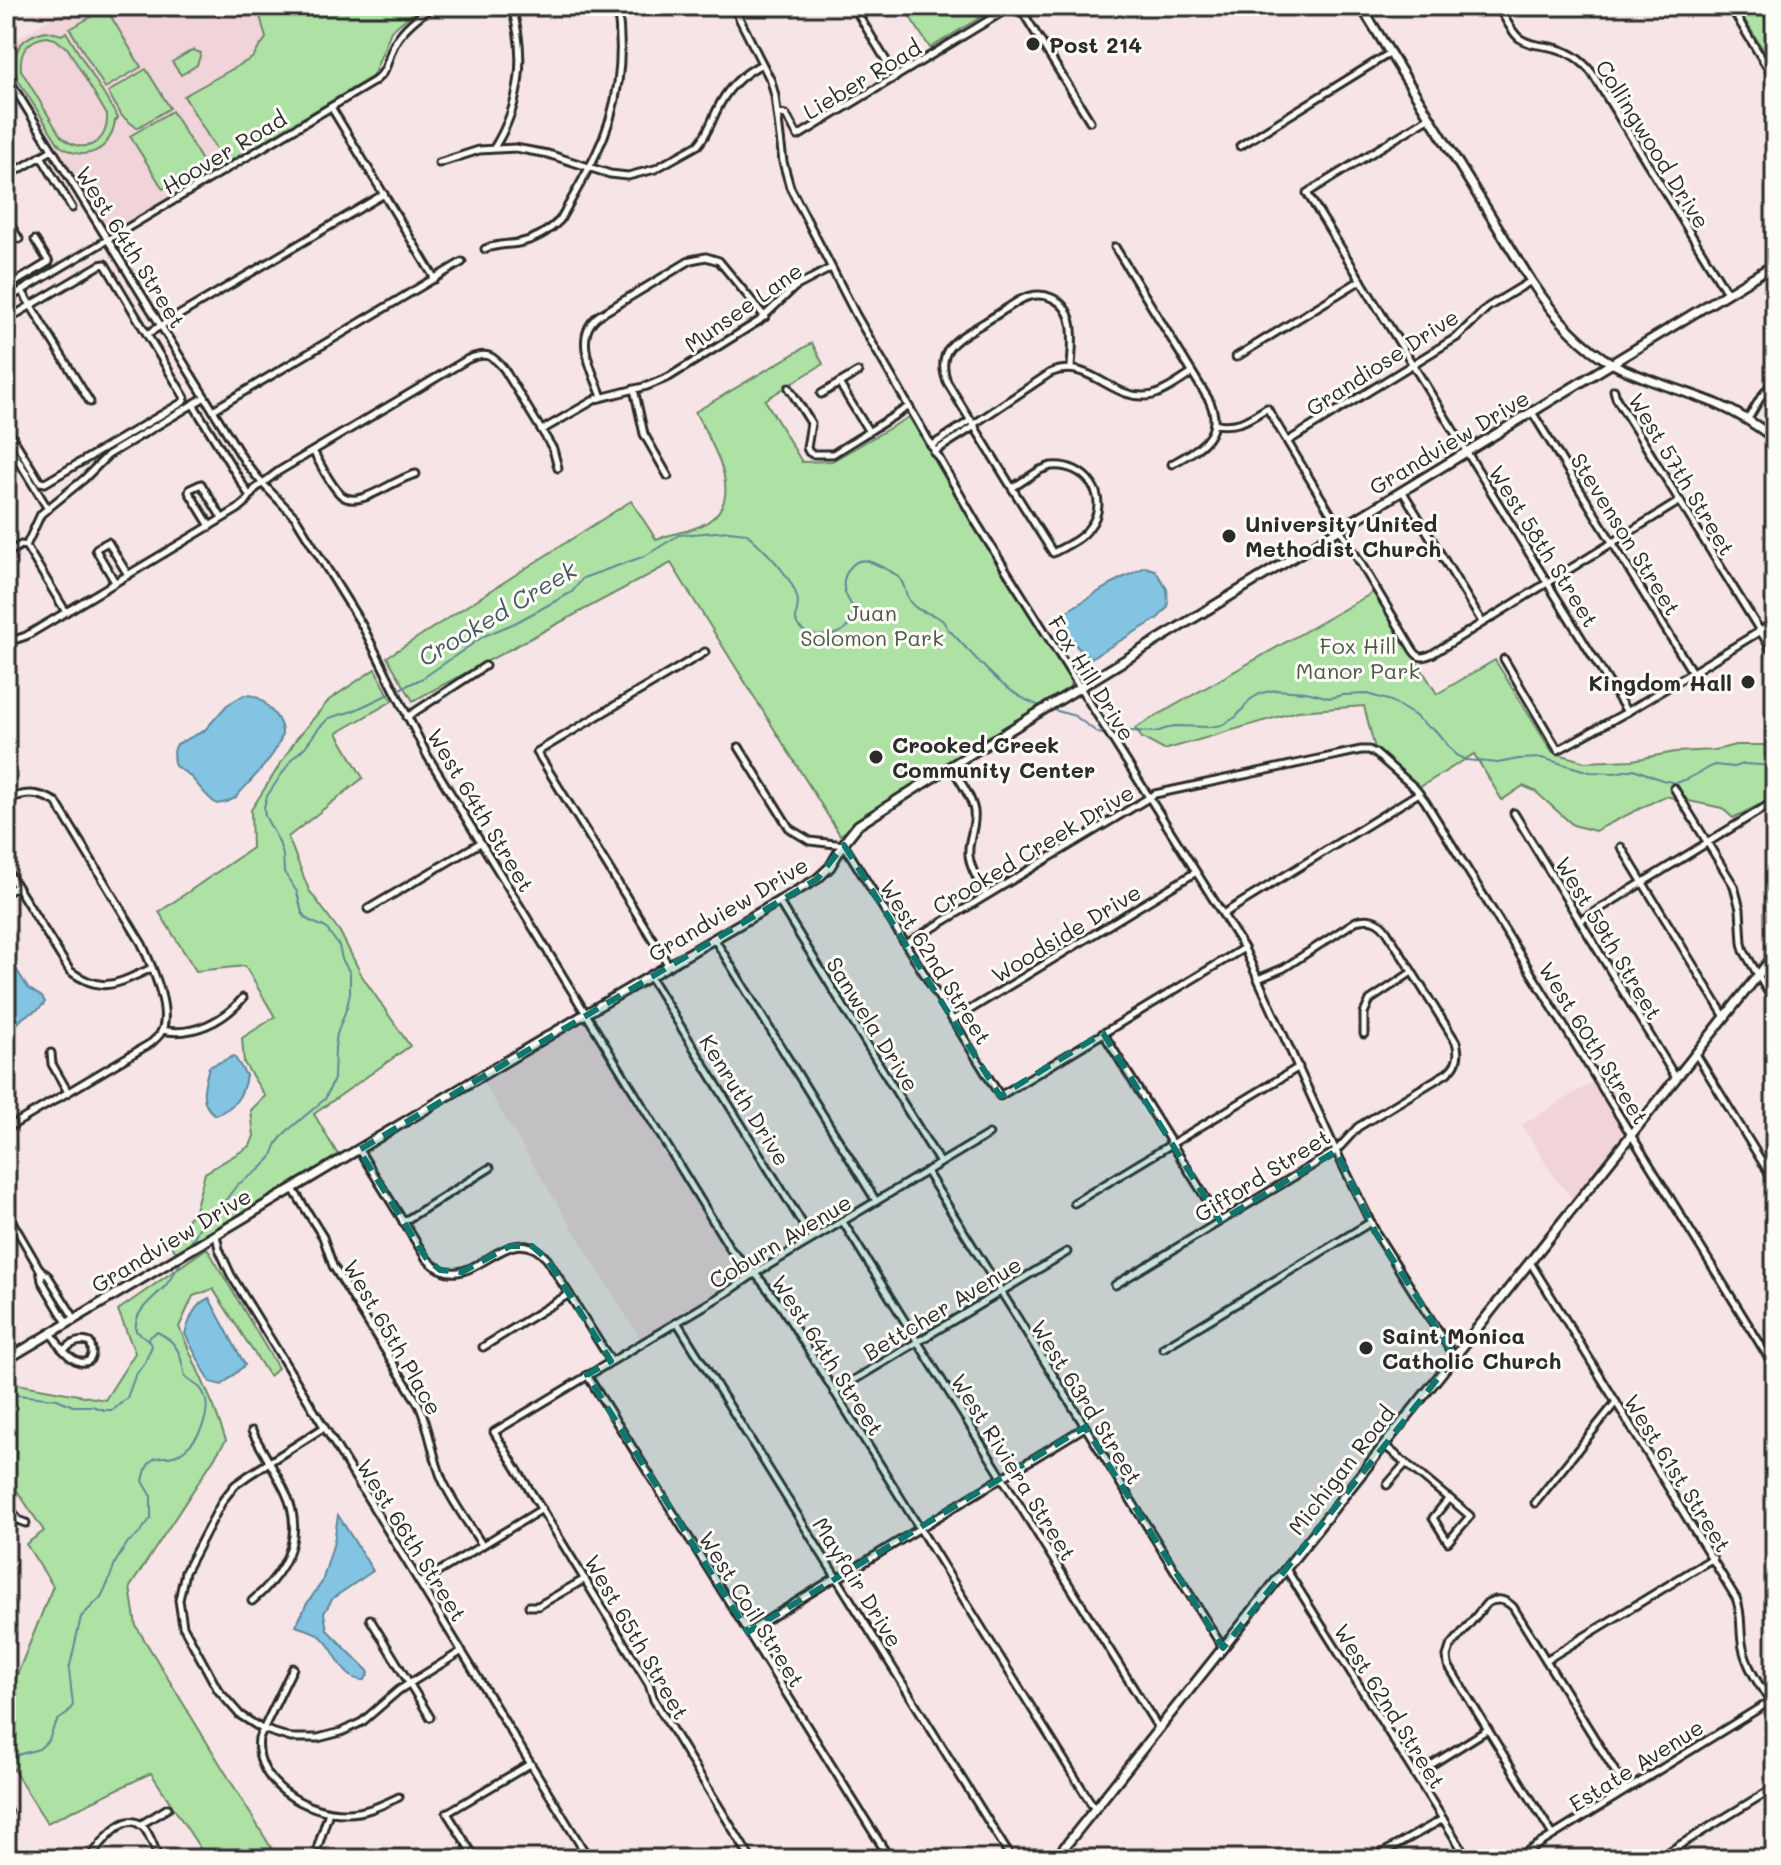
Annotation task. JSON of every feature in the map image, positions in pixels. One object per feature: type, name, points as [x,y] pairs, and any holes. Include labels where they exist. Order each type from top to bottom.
[{"type":"main road","points":[[1361,6],[1531,281],[1571,332],[1613,364],[1720,405],[1748,419],[1775,439]]},
{"type":"main road","name":"Grandview Drive","points":[[6,1360],[823,875],[862,822],[1775,264]]},
{"type":"main road","name":"Michigan Road","points":[[1055,1859],[1775,954]]},
{"type":"street","name":"Hoover Road","points":[[6,300],[379,78],[387,67],[397,39],[433,6]]},
{"type":"street","points":[[494,148],[512,111],[520,73],[520,43],[511,6]]},
{"type":"street","points":[[485,249],[529,240],[553,227],[560,220],[589,167],[607,129],[617,90],[620,48],[617,6]]},
{"type":"street","name":"Fox Hill Drive","points":[[733,6],[771,81],[787,178],[871,343],[932,449],[1244,948],[1371,1222],[1455,1357]]},
{"type":"street","points":[[853,6],[897,77]]},
{"type":"street","name":"Lieber Road","points":[[777,113],[786,115],[798,136],[1012,6]]},
{"type":"street","points":[[1019,6],[1090,121]]},
{"type":"street","points":[[1500,8],[1508,6]]},
{"type":"street","points":[[1730,6],[1775,80]]},
{"type":"street","name":"Collingwood Drive","points":[[1500,8],[1521,39],[1568,53],[1592,73],[1727,293]]},
{"type":"street","points":[[1240,146],[1390,53]]},
{"type":"street","points":[[439,163],[470,152],[494,148],[534,151],[619,176],[640,175],[692,149],[704,137],[729,91],[762,64]]},
{"type":"street","name":"West 64th Street","points":[[6,75],[245,462],[292,513],[362,625],[427,755],[731,1250],[775,1297],[1095,1809]]},
{"type":"street","points":[[331,107],[435,279]]},
{"type":"street","name":"West 58th Street","points":[[1430,117],[1307,193],[1627,712]]},
{"type":"street","points":[[6,177],[52,150]]},
{"type":"street","name":"West 64th Street","points":[[41,156],[72,208]]},
{"type":"street","points":[[147,334],[384,194]]},
{"type":"street","points":[[6,218],[19,239]]},
{"type":"street","points":[[6,288],[49,262],[35,240]]},
{"type":"street","points":[[1115,247],[1214,412],[1211,435],[1205,443],[1172,464]]},
{"type":"street","points":[[602,397],[585,348],[589,324],[691,260],[706,257],[719,261],[765,317]]},
{"type":"street","points":[[213,410],[462,262]]},
{"type":"street","points":[[6,320],[104,264],[185,396],[183,402],[45,483],[40,482],[6,427]]},
{"type":"street","name":"Munsee Lane","points":[[542,430],[585,404],[654,384],[673,375],[765,317],[793,288],[831,268]]},
{"type":"street","points":[[1236,357],[1361,280]]},
{"type":"street","name":"Grandiose Drive","points":[[1288,441],[1457,337],[1488,307],[1531,281]]},
{"type":"street","points":[[22,291],[90,402]]},
{"type":"street","points":[[1012,488],[1046,468],[1072,468],[1084,475],[1094,488],[1097,504],[1094,519],[1084,534],[1053,553],[1012,488],[974,423],[946,380],[943,367],[946,353],[958,338],[1020,300],[1045,296],[1065,309],[1072,326],[1071,368]]},
{"type":"street","points":[[9,640],[26,636],[210,526],[241,507],[262,483],[279,471],[477,355],[496,359],[553,449],[558,468]]},
{"type":"street","points":[[932,449],[1060,369],[1071,368],[1088,373],[1121,392],[1139,396],[1160,393],[1192,373]]},
{"type":"street","points":[[821,394],[858,372]]},
{"type":"street","points":[[1748,419],[1775,380]]},
{"type":"street","points":[[839,383],[869,432]]},
{"type":"street","points":[[789,388],[811,424],[807,446],[810,453],[825,456],[908,407]]},
{"type":"street","points":[[634,389],[643,430],[668,476]]},
{"type":"street","name":"West 57th Street","points":[[1614,390],[1616,398],[1775,655]]},
{"type":"street","points":[[26,546],[38,518],[108,455],[205,397]]},
{"type":"street","points":[[193,404],[250,496]]},
{"type":"street","points":[[1214,424],[1240,424],[1267,408],[1419,657],[1432,654],[1680,501]]},
{"type":"street","name":"Stevenson Street","points":[[1532,412],[1692,672]]},
{"type":"street","points":[[6,440],[48,509]]},
{"type":"street","points":[[313,451],[336,489],[350,500],[368,497],[400,478],[416,474]]},
{"type":"street","points":[[210,526],[189,490],[200,483],[222,518]]},
{"type":"street","points":[[1403,492],[1482,622]]},
{"type":"street","points":[[115,582],[96,550],[108,542],[128,575]]},
{"type":"street","points":[[6,554],[19,546],[26,546]]},
{"type":"street","points":[[26,546],[66,612]]},
{"type":"street","points":[[1504,659],[1558,750],[1775,622]]},
{"type":"street","points":[[669,966],[537,752],[705,652]]},
{"type":"street","name":"West 64th Street","points":[[407,717],[485,666]]},
{"type":"street","points":[[739,747],[790,829],[808,840],[844,845]]},
{"type":"street","name":"West 60th Street","points":[[1368,750],[1419,793],[1775,1368]]},
{"type":"street","name":"Crooked Creek Drive","points":[[906,944],[1161,792],[1368,750]]},
{"type":"street","points":[[951,766],[973,806],[969,857],[986,896]]},
{"type":"street","points":[[1674,788],[1736,891],[1742,943],[1775,1004]]},
{"type":"street","points":[[6,801],[23,793],[37,794],[56,802],[142,944],[165,1012],[162,1030],[151,1043],[6,1129]]},
{"type":"street","points":[[1223,914],[1419,793]]},
{"type":"street","points":[[1580,921],[1775,801]]},
{"type":"street","name":"West 59th Street","points":[[1514,813],[1676,1079]]},
{"type":"street","points":[[368,909],[480,843]]},
{"type":"street","name":"West 62nd Street","points":[[844,845],[1000,1096],[1103,1033]]},
{"type":"street","points":[[1621,847],[1725,1017]]},
{"type":"street","points":[[6,869],[70,971],[83,981],[113,985],[152,968]]},
{"type":"street","name":"Woodside Drive","points":[[953,1020],[1196,872]]},
{"type":"street","points":[[6,893],[16,887]]},
{"type":"street","name":"Sanwela Drive","points":[[779,902],[940,1163]]},
{"type":"street","points":[[1258,979],[1284,968],[1354,922],[1372,919],[1383,926],[1412,972],[1370,1000],[1364,1011],[1364,1034]]},
{"type":"street","points":[[715,940],[876,1201]]},
{"type":"street","points":[[1220,1221],[1103,1033],[1244,948]]},
{"type":"street","name":"Gifford Street","points":[[1115,1285],[1336,1151],[1358,1127],[1455,1066],[1458,1059],[1456,1042],[1412,972]]},
{"type":"street","name":"Kenruth Drive","points":[[650,977],[812,1239]]},
{"type":"street","points":[[162,1030],[179,1032],[209,1024],[230,1012],[243,998]]},
{"type":"street","points":[[51,1053],[52,1064],[68,1092]]},
{"type":"street","points":[[1696,1054],[1775,1183]]},
{"type":"street","points":[[1074,1203],[1299,1067]]},
{"type":"street","name":"Coburn Avenue","points":[[494,1432],[989,1134]]},
{"type":"street","points":[[359,1150],[426,1258],[440,1270],[454,1273],[467,1271],[506,1248],[517,1244],[533,1247],[544,1255],[611,1361]]},
{"type":"street","points":[[403,1222],[490,1168]]},
{"type":"street","name":"West 63rd Street","points":[[926,1171],[1223,1648]]},
{"type":"street","name":"West 65th Place","points":[[293,1189],[323,1237],[336,1272],[419,1405],[443,1481],[482,1545]]},
{"type":"street","points":[[6,1211],[39,1268],[48,1276],[71,1321]]},
{"type":"street","name":"West Riviera Street","points":[[843,1222],[1159,1729]]},
{"type":"street","points":[[1163,1348],[1371,1222]]},
{"type":"street","name":"West 66th Street","points":[[216,1235],[231,1275],[589,1859]]},
{"type":"street","name":"Bettcher Avenue","points":[[834,1392],[1067,1252]]},
{"type":"street","name":"West 61st Street","points":[[1530,1262],[1738,1603],[1746,1659],[1775,1709]]},
{"type":"street","points":[[483,1347],[569,1294]]},
{"type":"street","name":"Mayfair Drive","points":[[677,1322],[1012,1859]]},
{"type":"street","points":[[51,1333],[63,1350],[74,1360],[83,1363],[91,1358],[93,1352],[90,1343],[82,1341],[63,1350]]},
{"type":"street","name":"West Coil Street","points":[[587,1375],[890,1859]]},
{"type":"street","points":[[1535,1503],[1616,1402]]},
{"type":"street","points":[[748,1632],[1085,1427]]},
{"type":"street","points":[[323,1428],[235,1485],[220,1506],[182,1579],[179,1600],[181,1618],[190,1641],[226,1702],[262,1729],[282,1736],[302,1739],[334,1735],[362,1722],[397,1692],[462,1651]]},
{"type":"street","points":[[252,1431],[288,1499],[292,1517],[288,1556],[277,1576],[252,1601]]},
{"type":"street","name":"West 65th Street","points":[[494,1432],[649,1684],[654,1700],[751,1859]]},
{"type":"street","points":[[1384,1445],[1449,1498],[1470,1516],[1448,1542],[1433,1517],[1449,1498]]},
{"type":"street","points":[[1387,1485],[1406,1463]]},
{"type":"street","points":[[6,1502],[18,1520],[26,1523]]},
{"type":"street","points":[[420,1583],[542,1509]]},
{"type":"street","points":[[1546,1660],[1713,1558]]},
{"type":"street","name":"West 62nd Street","points":[[1286,1569],[1468,1859]]},
{"type":"street","points":[[529,1606],[538,1606],[585,1579]]},
{"type":"street","points":[[1553,1835],[1450,1669],[1447,1657],[1450,1647],[1484,1606],[1498,1600],[1508,1603],[1626,1789]]},
{"type":"street","points":[[370,1619],[430,1717]]},
{"type":"street","points":[[293,1668],[258,1742],[262,1762],[279,1787],[313,1808],[329,1812],[366,1811],[399,1797]]},
{"type":"street","name":"Estate Avenue","points":[[1515,1859],[1773,1701]]},
{"type":"street","points":[[1415,1775],[1487,1730]]},
{"type":"street","points":[[476,1859],[447,1813],[530,1764]]},
{"type":"street","points":[[1657,1859],[1775,1787]]},
{"type":"street","points":[[137,1824],[168,1808]]},
{"type":"street","points":[[318,1846],[329,1812]]},
{"type":"street","points":[[1372,1859],[1443,1819]]},
{"type":"street","points":[[89,1859],[117,1826],[125,1822],[145,1829],[159,1859]]},
{"type":"highlighted area","points":[[844,845],[1000,1096],[1103,1033],[1220,1221],[1336,1151],[1376,1233],[1455,1357],[1223,1648],[1085,1427],[748,1632],[587,1375],[611,1361],[547,1259],[532,1246],[510,1246],[462,1272],[440,1270],[426,1258],[359,1150],[817,879]]},
{"type":"shaded area","points":[[72,6],[421,6],[391,31],[373,76],[109,234],[6,66],[6,46]]},
{"type":"shaded area","points":[[586,1021],[730,1255],[746,1272],[744,1277],[640,1339],[483,1082]]},
{"type":"shaded area","points":[[1593,1082],[1626,1135],[1574,1200],[1556,1180],[1522,1125]]},
{"type":"green space","points":[[266,6],[421,6],[391,31],[373,76],[225,164],[184,96],[252,58],[266,38],[260,16]]},
{"type":"green space","points":[[903,6],[999,6],[930,48]]},
{"type":"green space","points":[[1736,6],[1775,6],[1775,69]]},
{"type":"green space","points":[[106,8],[141,67],[105,88],[70,29]]},
{"type":"green space","points":[[46,31],[62,35],[66,32],[118,118],[108,140],[95,151],[79,153],[60,146],[18,80],[15,62],[18,48]],"holes":[[[40,38],[55,39],[68,49],[107,115],[103,134],[92,144],[76,145],[60,135],[21,70],[23,52],[30,44]]]},
{"type":"green space","points":[[194,49],[201,53],[197,65],[181,75],[172,62]]},
{"type":"green space","points":[[146,69],[170,108],[137,128],[122,116],[108,92]]},
{"type":"green space","points":[[172,111],[204,164],[163,189],[130,136]]},
{"type":"green space","name":"Juan Solomon Park","points":[[812,343],[823,364],[765,400],[802,462],[832,461],[909,417],[1071,682],[1072,689],[840,835],[671,563],[413,701],[387,657],[631,501],[656,539],[710,520],[725,497],[725,482],[716,452],[695,412]]},
{"type":"green space","name":"Fox Hill Manor Park","points":[[1374,592],[1437,694],[1495,660],[1552,752],[1585,762],[1633,760],[1735,745],[1775,745],[1775,797],[1733,818],[1722,808],[1665,796],[1595,831],[1573,825],[1535,791],[1523,786],[1502,800],[1474,754],[1420,787],[1375,749],[1364,706],[1298,711],[1164,750],[1142,738],[1135,728]]},
{"type":"green space","points":[[375,669],[392,701],[337,733],[363,778],[288,837],[309,890],[340,932],[362,976],[410,1046],[314,1114],[338,1155],[176,1252],[169,1242],[195,1210],[205,1173],[250,1146],[254,1136],[251,1110],[265,1096],[244,1063],[242,1038],[275,1017],[245,966],[196,971],[159,912],[252,848],[251,810],[297,738],[329,700]]},
{"type":"green space","points":[[207,1248],[278,1368],[269,1376],[213,1289],[193,1296],[179,1327],[226,1440],[130,1587],[136,1626],[278,1859],[207,1859],[151,1773],[47,1823],[11,1766],[6,1768],[6,1702],[53,1586],[26,1544],[44,1531],[6,1474],[6,1382],[105,1400],[135,1353],[118,1310]]},
{"type":"water","points":[[1145,567],[1155,570],[1167,589],[1168,607],[1157,619],[1091,658],[1071,639],[1065,627],[1064,613]]},
{"type":"water","points":[[244,695],[262,700],[281,725],[281,739],[271,757],[235,798],[217,804],[190,776],[175,766],[174,752],[177,744],[204,731],[227,705]]},
{"type":"water","points":[[6,953],[28,988],[45,1002],[38,1010],[21,1019],[6,1038]]},
{"type":"water","points":[[234,1056],[246,1075],[243,1089],[233,1105],[215,1115],[204,1099],[209,1067]]},
{"type":"water","points":[[209,1298],[245,1365],[222,1385],[210,1382],[185,1334],[196,1308]]},
{"type":"water","points":[[338,1515],[373,1571],[333,1598],[324,1613],[327,1630],[369,1672],[365,1680],[350,1676],[320,1636],[296,1626],[322,1582]]},
{"type":"waterway","name":"Crooked Creek","points":[[188,1248],[199,1228],[212,1218],[237,1185],[259,1170],[271,1158],[286,1132],[325,1099],[334,1079],[335,1047],[350,993],[350,973],[339,946],[326,928],[308,920],[302,913],[297,892],[284,872],[283,855],[264,807],[267,796],[292,759],[329,718],[353,711],[423,678],[484,636],[572,592],[583,578],[645,556],[679,535],[729,531],[746,533],[783,571],[797,597],[796,620],[803,631],[829,635],[846,628],[854,611],[845,591],[845,578],[853,564],[868,561],[899,578],[913,606],[942,620],[1003,685],[1044,707]]},
{"type":"waterway","name":"Crooked Creek","points":[[1050,709],[1075,716],[1098,733],[1117,737],[1130,731],[1156,732],[1174,726],[1222,725],[1236,717],[1251,699],[1276,690],[1306,692],[1330,698],[1367,694],[1391,701],[1414,715],[1435,730],[1456,755],[1466,760],[1498,763],[1542,758],[1590,772],[1615,773],[1634,769],[1676,783],[1714,765],[1775,766]]},
{"type":"waterway","name":"Crooked Creek","points":[[6,1394],[57,1399],[73,1406],[113,1410],[127,1398],[152,1346],[136,1331],[138,1317],[145,1305],[166,1285],[183,1258]]},
{"type":"waterway","points":[[6,1758],[39,1749],[49,1740],[58,1720],[73,1705],[69,1670],[81,1617],[101,1597],[115,1563],[128,1542],[151,1518],[151,1495],[143,1481],[148,1466],[154,1459],[182,1452],[202,1427],[207,1406],[205,1397],[200,1388],[185,1377],[174,1345],[157,1332],[148,1338]]},
{"type":"place","name":"Post 214","points":[[1033,44]]},
{"type":"place","name":"University United Methodist Church","points":[[1229,536]]},
{"type":"place","name":"Kingdom Hall","points":[[1748,682]]},
{"type":"place","name":"Crooked Creek Community Center","points":[[876,757]]},
{"type":"place","name":"Saint Monica Catholic Church","points":[[1366,1348]]}]
